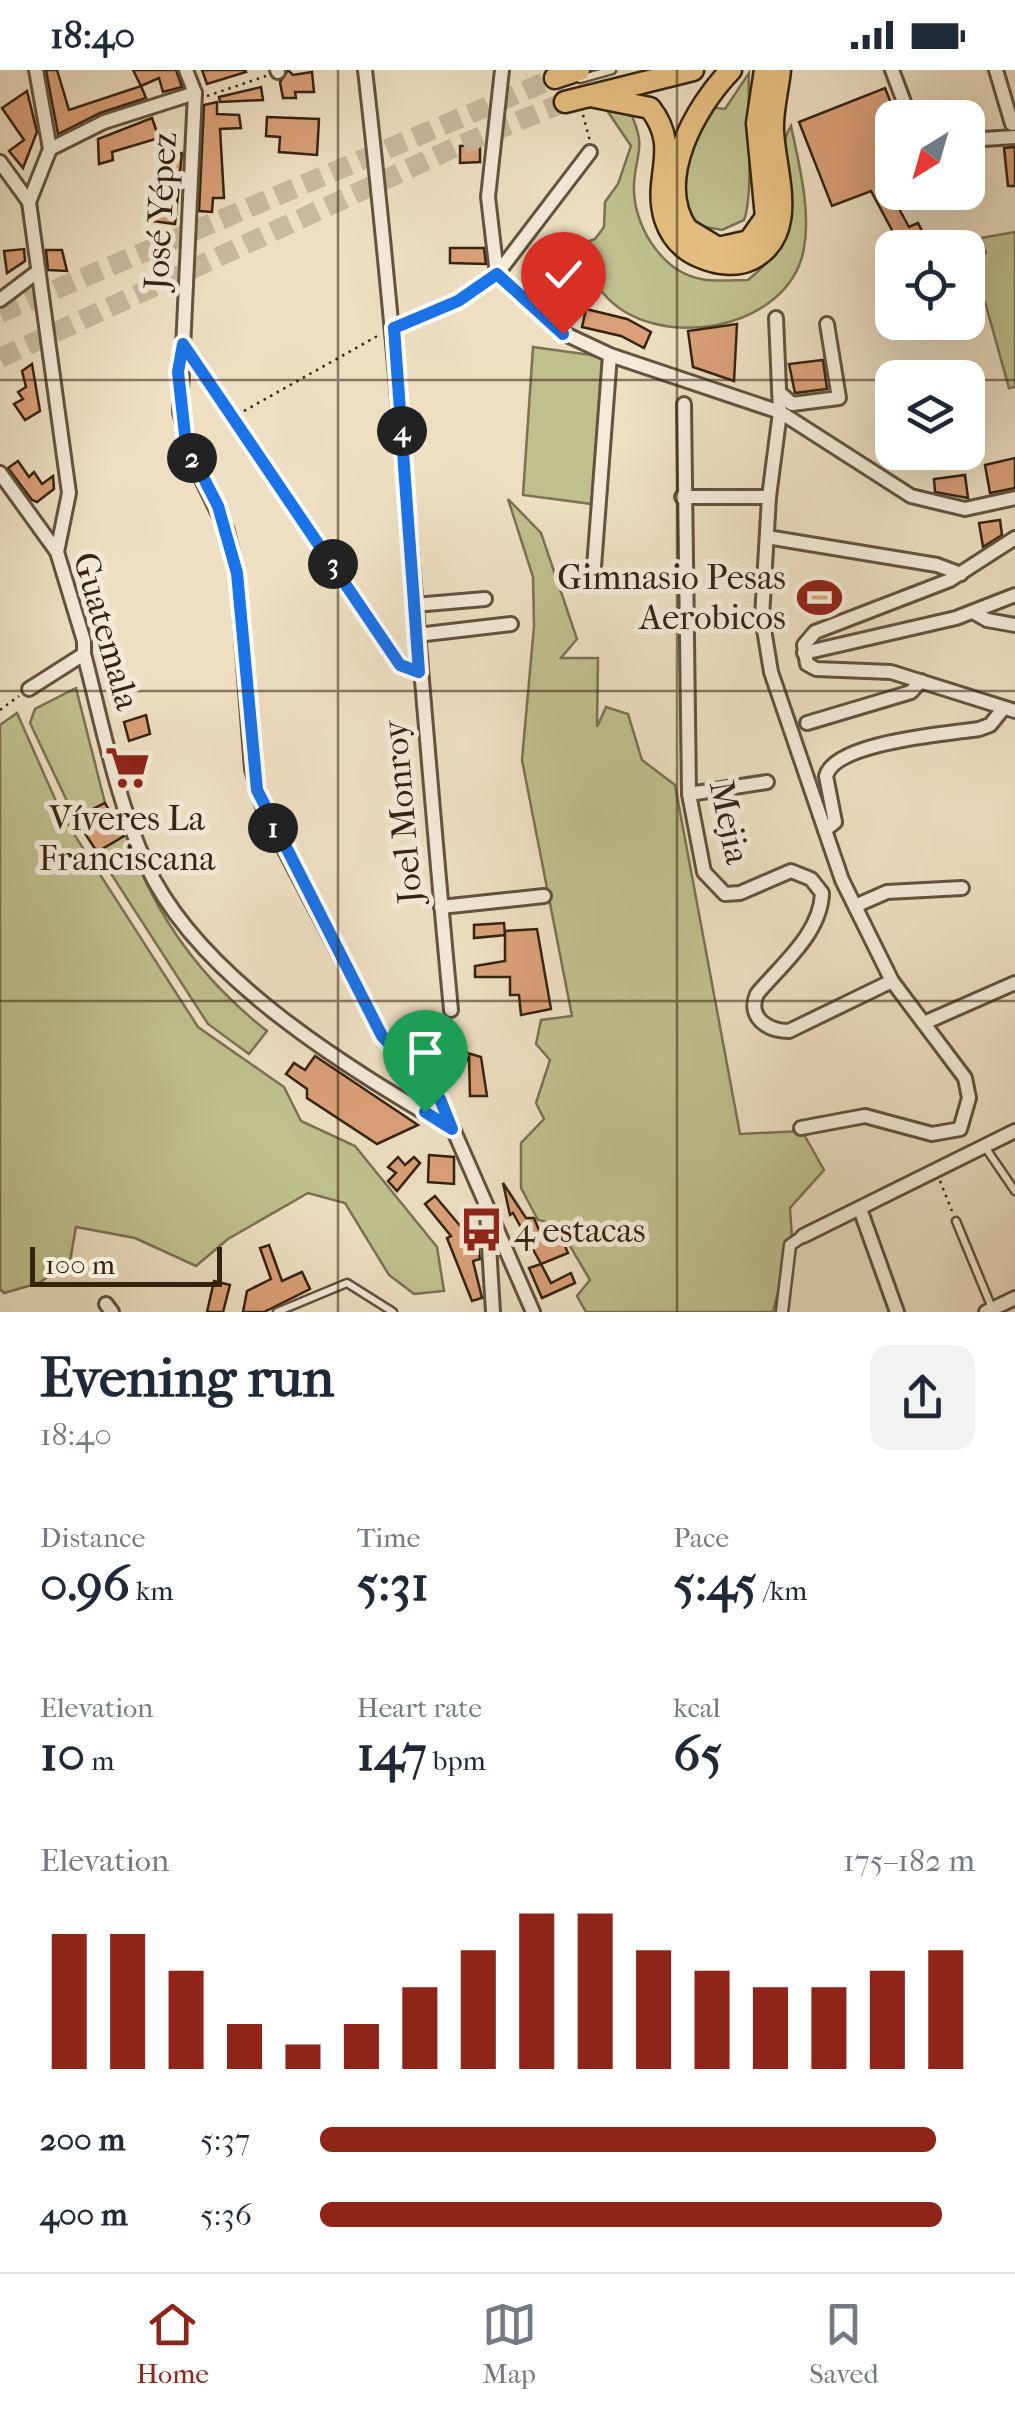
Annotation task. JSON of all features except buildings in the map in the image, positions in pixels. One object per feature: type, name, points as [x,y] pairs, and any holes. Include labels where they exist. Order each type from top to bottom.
[{"type":"main road","points":[[560,90],[579,70]]},
{"type":"main road","points":[[590,96],[693,70]]},
{"type":"main road","points":[[731,70],[693,120],[675,195],[687,229],[718,248],[749,241],[766,217],[757,123],[765,70]]},
{"type":"main road","points":[[560,90],[650,108],[666,138],[662,195],[669,229],[690,252],[721,263],[740,263],[766,250],[781,222],[773,131],[780,70]]},
{"type":"street","points":[[36,70],[50,149],[29,202],[69,493],[57,552]]},
{"type":"street","name":"José Yépez","points":[[186,70],[198,95],[178,372],[180,412],[192,461],[227,531],[237,573],[252,769],[260,800],[382,1036],[440,1099],[452,1129]]},
{"type":"street","name":"Joel Monroy","points":[[365,70],[451,1010]]},
{"type":"street","points":[[502,70],[488,197],[497,274],[563,334],[610,355],[780,412],[911,496],[965,509],[1015,498]]},
{"type":"street","points":[[892,70],[903,100]]},
{"type":"street","points":[[985,136],[1014,130],[996,70]]},
{"type":"street","points":[[50,149],[118,116],[198,95]]},
{"type":"street","points":[[390,330],[458,301],[497,274],[590,152]]},
{"type":"street","points":[[0,162],[29,202]]},
{"type":"street","points":[[0,300],[37,272]]},
{"type":"street","points":[[776,318],[780,412],[769,497],[762,617],[771,672],[855,906],[892,981],[965,1078],[970,1098],[960,1128],[932,1134],[865,1116],[801,1128]]},
{"type":"street","points":[[780,392],[792,404],[839,398],[827,324]]},
{"type":"street","points":[[183,344],[400,665],[419,672]]},
{"type":"street","points":[[594,567],[610,355]]},
{"type":"street","name":"Mejia","points":[[684,404],[682,497],[689,794],[704,872],[712,886],[725,894],[740,893],[791,871],[810,879],[822,893],[822,911],[814,926],[752,1004],[765,1025],[776,1031],[801,1027],[892,981]]},
{"type":"street","name":"Guatemala","points":[[0,473],[5,492],[57,552],[84,641],[84,654],[122,797],[145,862],[166,899],[217,964],[256,1000],[452,1129]]},
{"type":"street","points":[[682,497],[769,497]]},
{"type":"street","points":[[767,537],[938,565],[961,574]]},
{"type":"street","points":[[1009,710],[891,672],[816,670],[807,664],[804,646],[815,632],[961,574],[1015,538]]},
{"type":"street","points":[[804,653],[974,612],[1015,595]]},
{"type":"street","points":[[414,606],[485,599]]},
{"type":"street","points":[[974,612],[988,620],[1015,624]]},
{"type":"street","points":[[417,634],[511,624]]},
{"type":"street","points":[[27,691],[84,654]]},
{"type":"street","points":[[808,723],[911,692],[921,681]]},
{"type":"street","points":[[825,830],[835,822],[826,776],[836,760],[869,747],[980,729],[1009,710]]},
{"type":"street","points":[[689,794],[767,782]]},
{"type":"street","points":[[855,906],[887,892],[962,888]]},
{"type":"street","points":[[441,907],[544,896]]},
{"type":"street","points":[[924,1022],[1015,983]]},
{"type":"street","points":[[452,1129],[534,1312]]},
{"type":"street","points":[[782,1312],[790,1244],[1015,1131]]},
{"type":"street","points":[[860,1209],[898,1312]]},
{"type":"street","points":[[487,1211],[494,1312]]},
{"type":"street","points":[[989,1310],[1015,1298]]},
{"type":"lane","points":[[560,90],[612,70]]},
{"type":"lane","points":[[560,90],[656,70]]},
{"type":"lane","points":[[985,1147],[1015,1191]]},
{"type":"lane","points":[[956,1222],[989,1310]]},
{"type":"lane","points":[[277,1312],[347,1283],[393,1312]]},
{"type":"path","points":[[198,95],[278,71]]},
{"type":"path","points":[[242,413],[390,330]]},
{"type":"path","points":[[0,710],[27,691]]},
{"type":"path","points":[[936,1170],[956,1222]]},
{"type":"green space","points":[[749,73],[749,172],[744,220],[722,230],[689,224],[683,179],[695,136],[708,107],[725,109]]},
{"type":"green space","points":[[604,106],[632,116],[636,127],[639,144],[635,199],[651,243],[673,266],[707,280],[748,280],[771,258],[783,236],[788,215],[785,142],[791,126],[803,187],[806,233],[793,277],[774,299],[747,315],[717,325],[685,328],[654,324],[625,312],[603,293],[593,276],[584,243],[595,239],[604,227],[605,202],[618,184],[631,146]]},
{"type":"green space","points":[[1015,232],[1015,387],[1009,388],[985,302],[985,237]]},
{"type":"green space","points":[[533,347],[606,357],[599,505],[523,495]]},
{"type":"green space","points":[[508,499],[541,533],[577,639],[561,658],[598,658],[597,727],[606,707],[628,714],[642,760],[675,785],[740,1134],[802,1131],[824,1170],[790,1208],[792,1237],[773,1312],[586,1312],[577,1296],[590,1280],[557,1224],[538,1220],[521,1188],[521,1143],[544,1119],[536,1103],[550,1060],[536,1044],[541,1020],[572,1016],[522,760],[534,626],[533,577]]},
{"type":"green space","points":[[76,688],[105,803],[75,818],[30,723],[35,709]]},
{"type":"green space","points":[[17,713],[63,817],[198,1027],[284,1087],[301,1121],[355,1146],[437,1247],[444,1291],[414,1294],[389,1275],[345,1203],[308,1193],[228,1239],[196,1266],[135,1238],[76,1227],[70,1261],[39,1283],[4,1293],[0,1289],[0,725]]},
{"type":"green space","points":[[127,834],[151,891],[182,943],[221,990],[267,1031],[249,1054],[208,1024],[97,852]]},
{"type":"tunnel","points":[[0,313],[555,78]]},
{"type":"tunnel","points":[[0,358],[460,145],[565,102]]},
{"type":"place","name":"Gimnasio Pesas Aerobicos","points":[[819,597]]},
{"type":"place","name":"Víveres La Franciscana","points":[[127,768]]},
{"type":"place","name":"4 estacas","points":[[481,1230]]},
{"type":"route","points":[[425,1112],[452,1129],[440,1099],[382,1036],[257,790],[252,769],[237,573],[218,506],[186,444],[178,372],[183,344],[400,665],[419,672],[394,328],[458,301],[497,274],[563,334]]}]
